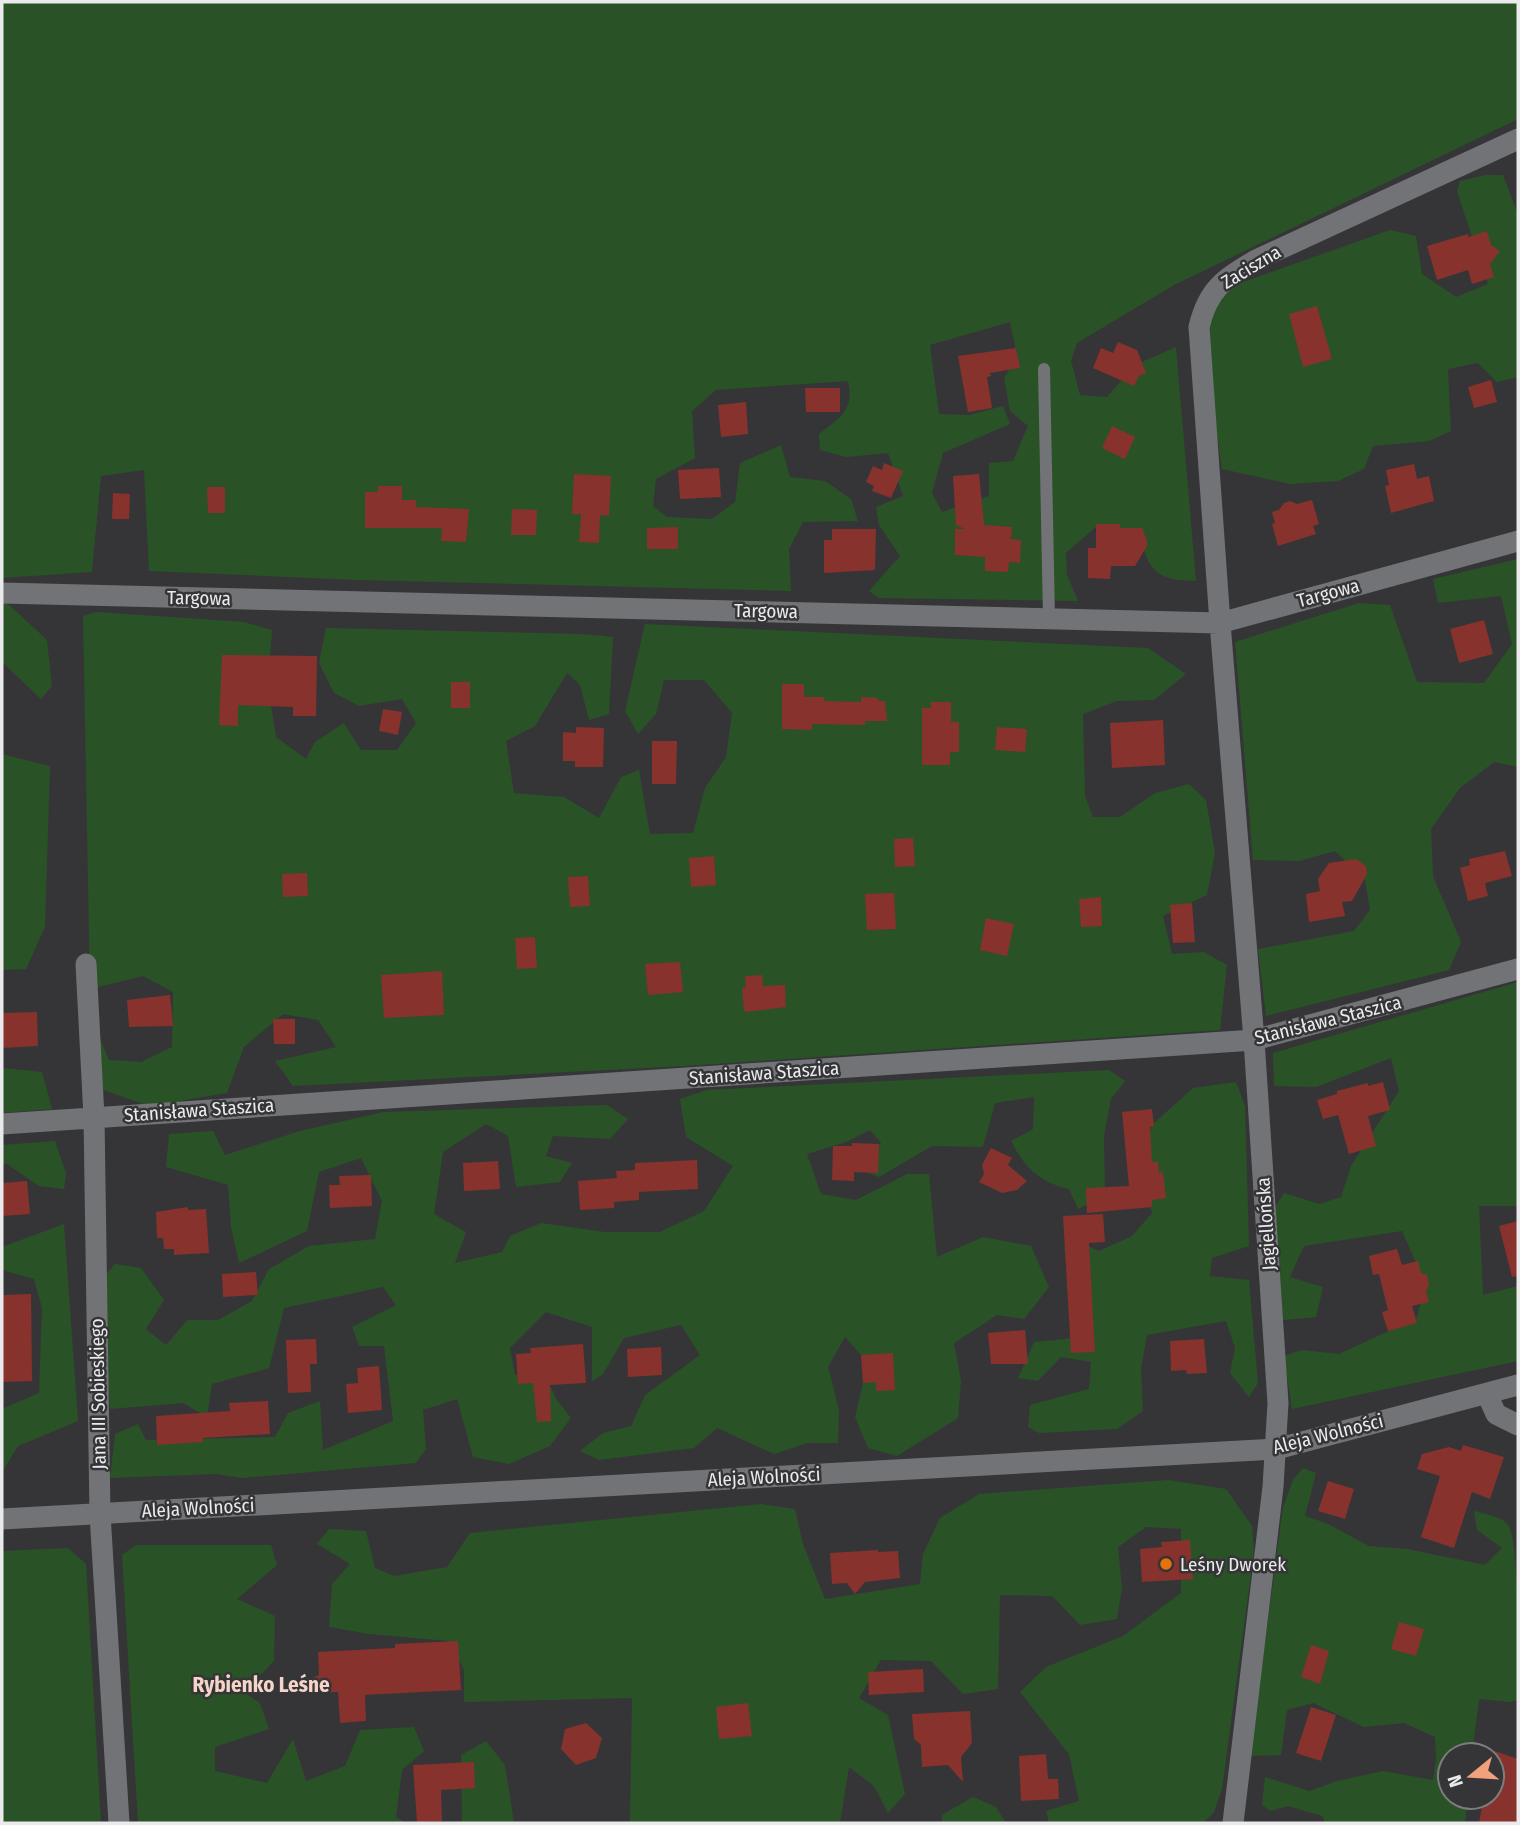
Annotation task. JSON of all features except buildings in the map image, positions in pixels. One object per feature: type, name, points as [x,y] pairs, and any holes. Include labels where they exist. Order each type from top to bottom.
[{"type":"street","name":"Zaciszna","points":[[1220,623],[1199,327],[1203,308],[1210,295],[1220,284],[1256,260],[1518,139]]},
{"type":"street","name":"Targowa","points":[[2,593],[1220,623],[1518,541]]},
{"type":"street","name":"Jagiellońska","points":[[1220,623],[1254,1040],[1278,1403],[1276,1449],[1233,1823]]},
{"type":"street","name":"Jana III Sobieskiego","points":[[86,964],[94,1117],[100,1514],[119,1823]]},
{"type":"street","name":"Stanisława Staszica","points":[[2,1124],[1254,1040],[1518,969]]},
{"type":"street","name":"Aleja Wolności","points":[[2,1519],[1276,1449],[1518,1385]]},
{"type":"street","points":[[1487,1394],[1496,1414],[1518,1425]]},
{"type":"lane","points":[[1044,369],[1049,618]]},
{"type":"green space","points":[[2,2],[1518,2],[1518,119],[1174,285],[1077,343],[1071,361],[1080,395],[1107,397],[1135,365],[1176,347],[1196,581],[1172,579],[1157,572],[1147,559],[1140,537],[1098,525],[1066,553],[1067,575],[1078,601],[879,598],[869,591],[900,556],[879,525],[876,507],[903,496],[888,453],[846,457],[820,450],[819,434],[839,418],[847,406],[850,391],[848,381],[716,390],[692,411],[695,458],[656,479],[653,506],[667,517],[712,519],[735,502],[740,463],[781,445],[790,477],[825,481],[851,499],[858,521],[803,522],[789,549],[791,591],[358,580],[149,571],[144,470],[101,476],[92,572],[2,578]],"holes":[[[1010,322],[1017,356],[1004,378],[1010,411],[1028,426],[1013,461],[989,463],[989,496],[942,512],[932,493],[943,453],[1010,424],[1003,406],[969,415],[939,414],[930,345]]]},
{"type":"green space","points":[[1485,175],[1503,175],[1518,215],[1518,377],[1497,382],[1478,363],[1448,369],[1451,431],[1429,441],[1373,446],[1364,469],[1338,481],[1290,484],[1222,469],[1203,341],[1208,305],[1235,285],[1390,230],[1416,236],[1422,274],[1456,297],[1488,284],[1457,192],[1460,181]]},
{"type":"green space","points":[[1518,559],[1518,767],[1494,762],[1460,788],[1431,829],[1433,876],[1461,942],[1449,970],[1266,1016],[1258,949],[1354,931],[1370,910],[1365,880],[1335,851],[1299,861],[1253,860],[1235,642],[1359,603],[1390,605],[1417,682],[1484,683],[1512,644],[1501,596],[1438,603],[1433,579]]},
{"type":"green space","points":[[2,602],[6,602],[47,640],[52,686],[41,699],[2,662]]},
{"type":"green space","points":[[97,612],[244,622],[272,630],[268,687],[276,737],[306,759],[315,742],[344,723],[361,750],[397,750],[416,723],[402,699],[359,706],[334,693],[319,663],[326,628],[613,637],[609,714],[589,720],[580,685],[567,673],[535,726],[506,741],[514,793],[564,797],[599,818],[621,777],[639,770],[650,834],[693,833],[705,788],[726,757],[732,713],[704,680],[664,680],[656,714],[638,734],[625,711],[645,624],[1148,648],[1186,674],[1154,700],[1117,701],[1083,714],[1085,796],[1093,817],[1120,817],[1155,793],[1189,784],[1206,800],[1215,853],[1207,895],[1163,916],[1172,954],[1204,952],[1227,965],[1220,1030],[684,1066],[293,1086],[275,1061],[336,1047],[318,1020],[283,1014],[244,1047],[227,1093],[149,1106],[95,1087],[96,1029],[109,1060],[141,1062],[172,1047],[173,992],[143,976],[90,989],[83,616]]},
{"type":"green space","points":[[2,754],[50,766],[45,927],[26,969],[2,970]]},
{"type":"green space","points":[[1518,982],[1518,1206],[1479,1206],[1483,1295],[1518,1286],[1518,1361],[1292,1409],[1284,1356],[1302,1350],[1339,1354],[1417,1318],[1425,1283],[1402,1231],[1304,1246],[1290,1277],[1323,1287],[1316,1317],[1283,1320],[1275,1207],[1284,1193],[1319,1204],[1341,1197],[1351,1166],[1399,1091],[1391,1058],[1316,1087],[1274,1086],[1273,1053]]},
{"type":"green space","points":[[2,1068],[42,1072],[52,1109],[2,1113]]},
{"type":"green space","points":[[1109,1070],[1125,1081],[1111,1099],[1104,1136],[1105,1196],[1078,1209],[1069,1189],[1041,1178],[1027,1166],[1011,1141],[1033,1129],[1034,1097],[995,1103],[983,1147],[932,1146],[879,1177],[861,1170],[881,1143],[870,1130],[846,1142],[807,1154],[821,1194],[856,1200],[907,1174],[929,1174],[937,1257],[983,1237],[1031,1246],[1049,1287],[1024,1319],[997,1315],[954,1343],[961,1381],[958,1418],[897,1456],[868,1448],[855,1417],[868,1363],[845,1337],[828,1367],[839,1410],[838,1443],[808,1443],[774,1454],[717,1428],[694,1448],[599,1460],[580,1451],[603,1433],[631,1426],[645,1395],[700,1355],[681,1325],[624,1338],[603,1374],[592,1381],[592,1327],[546,1312],[510,1348],[515,1375],[544,1374],[557,1400],[571,1418],[550,1446],[509,1464],[473,1457],[457,1399],[423,1410],[426,1449],[416,1463],[242,1478],[216,1474],[110,1478],[115,1434],[138,1424],[146,1440],[275,1437],[288,1413],[320,1401],[323,1450],[393,1421],[384,1346],[359,1346],[352,1327],[396,1305],[383,1287],[284,1308],[269,1368],[212,1384],[207,1417],[183,1403],[110,1409],[101,1280],[115,1264],[141,1268],[164,1300],[146,1329],[166,1345],[187,1320],[218,1320],[252,1301],[269,1269],[309,1246],[375,1239],[382,1201],[361,1158],[319,1172],[307,1231],[239,1263],[231,1227],[228,1185],[166,1167],[169,1134],[213,1131],[225,1155],[300,1131],[383,1112],[607,1105],[628,1119],[610,1139],[553,1136],[546,1156],[572,1163],[560,1182],[516,1187],[508,1136],[486,1124],[443,1152],[434,1214],[466,1232],[455,1263],[502,1252],[510,1236],[541,1223],[605,1232],[660,1232],[704,1211],[733,1166],[686,1137],[680,1099],[707,1090]]},
{"type":"green space","points":[[1236,1082],[1245,1106],[1249,1246],[1212,1258],[1210,1276],[1249,1280],[1258,1383],[1249,1397],[1230,1373],[1235,1348],[1226,1321],[1147,1335],[1141,1368],[1143,1411],[1117,1429],[1039,1433],[1028,1427],[1030,1405],[1089,1389],[1091,1362],[1061,1357],[1038,1381],[1018,1378],[1034,1342],[1084,1334],[1064,1249],[1081,1243],[1099,1251],[1132,1236],[1152,1213],[1135,1152],[1145,1143],[1153,1124],[1193,1088]]},
{"type":"green space","points":[[55,1141],[66,1173],[64,1189],[39,1186],[7,1164],[2,1164],[2,1145]]},
{"type":"green space","points":[[64,1224],[78,1421],[18,1446],[2,1469],[2,1409],[39,1393],[42,1308],[34,1279],[2,1270],[2,1247]]},
{"type":"green space","points":[[1303,1468],[1316,1473],[1305,1516],[1326,1523],[1369,1546],[1407,1549],[1485,1565],[1502,1548],[1477,1530],[1474,1511],[1498,1518],[1509,1526],[1513,1538],[1517,1582],[1518,1700],[1509,1702],[1479,1699],[1474,1741],[1436,1741],[1436,1759],[1435,1737],[1404,1723],[1364,1727],[1313,1703],[1287,1710],[1281,1755],[1250,1756],[1283,1507],[1293,1480]]},
{"type":"green space","points":[[1168,1480],[1226,1489],[1252,1526],[1254,1551],[1222,1789],[1214,1812],[1203,1823],[1049,1823],[1046,1811],[1079,1801],[1069,1754],[1020,1692],[1046,1667],[1123,1636],[1181,1593],[1181,1529],[1146,1527],[1118,1547],[1122,1588],[1117,1619],[1080,1625],[1052,1596],[1000,1595],[998,1689],[963,1694],[931,1661],[881,1660],[859,1698],[888,1715],[905,1794],[888,1813],[874,1786],[849,1767],[840,1823],[626,1823],[630,1821],[632,1698],[464,1702],[464,1670],[449,1641],[369,1634],[329,1627],[332,1584],[350,1564],[317,1544],[329,1529],[366,1531],[375,1568],[394,1576],[447,1567],[470,1533],[761,1504],[795,1509],[803,1544],[825,1599],[920,1584],[923,1554],[940,1518],[979,1494]]},
{"type":"green space","points":[[136,1545],[271,1545],[277,1565],[237,1599],[275,1616],[274,1661],[244,1692],[260,1703],[269,1729],[215,1747],[215,1771],[267,1783],[293,1739],[306,1781],[345,1766],[360,1730],[414,1727],[424,1751],[402,1770],[396,1817],[406,1823],[138,1823],[122,1555]]},
{"type":"green space","points":[[68,1548],[86,1564],[101,1823],[2,1823],[2,1551]]},
{"type":"green space","points":[[486,1741],[505,1765],[514,1823],[462,1823],[461,1755]]},
{"type":"green space","points":[[1436,1759],[1436,1811],[1466,1811],[1465,1823],[1325,1823],[1322,1816],[1288,1806],[1271,1811],[1262,1805],[1265,1777],[1309,1791],[1337,1781],[1383,1771],[1433,1780]]},
{"type":"green space","points":[[973,1797],[996,1807],[1006,1823],[942,1823],[942,1815]]},
{"type":"place","name":"Leśny Dworek","points":[[1166,1564]]},
{"type":"district","name":"Rybienko Leśne","points":[[261,1685]]}]
